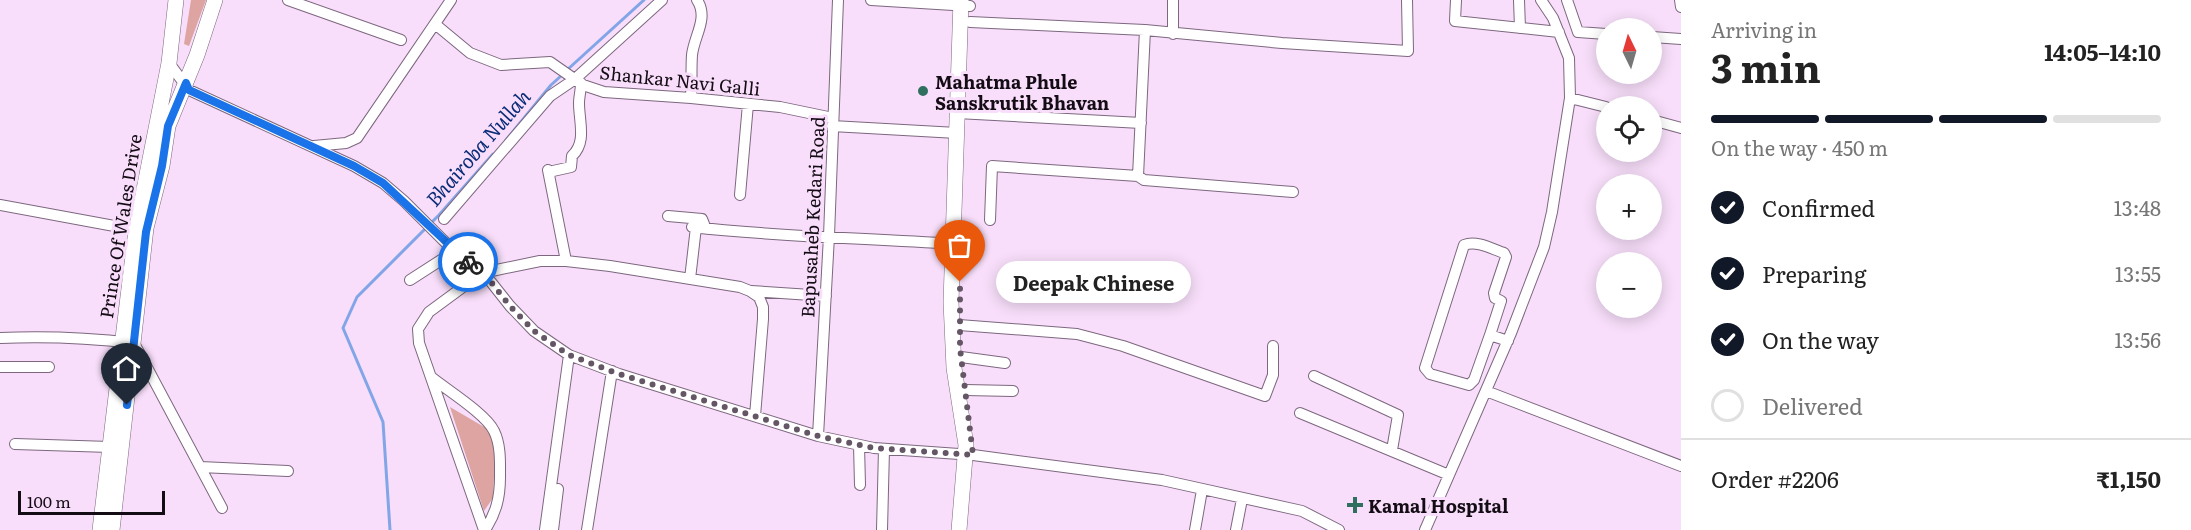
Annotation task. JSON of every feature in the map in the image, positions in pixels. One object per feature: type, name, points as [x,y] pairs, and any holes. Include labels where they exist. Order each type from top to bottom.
[{"type":"street","name":"Prince Of Wales Drive","points":[[112,530],[135,230],[169,63],[176,0]]},
{"type":"street","name":"Prince Of Wales Drive","points":[[100,530],[110,447],[146,232],[162,166],[168,126],[186,83],[215,0]]},
{"type":"street","points":[[288,0],[401,40]]},
{"type":"street","points":[[310,146],[346,143],[357,138],[451,0]]},
{"type":"street","points":[[444,219],[550,96],[578,81],[662,0]]},
{"type":"street","points":[[691,98],[692,51],[702,16],[702,7],[697,0]]},
{"type":"street","name":"Bapusaheb Kedari Road","points":[[818,436],[829,236],[838,0]]},
{"type":"street","points":[[871,0],[965,3]]},
{"type":"street","points":[[1173,0],[1173,34]]},
{"type":"street","points":[[970,22],[1145,30],[1282,43],[1408,51],[1407,0]]},
{"type":"street","points":[[1456,0],[1455,21],[1559,32]]},
{"type":"street","points":[[1519,0],[1520,28]]},
{"type":"street","points":[[1425,530],[1508,341],[1544,247],[1554,203],[1570,98],[1569,58],[1553,18],[1541,0]]},
{"type":"street","points":[[1567,0],[1578,32],[1596,33]]},
{"type":"street","points":[[1680,0],[1681,7]]},
{"type":"street","points":[[959,530],[969,455],[953,354],[951,302],[957,133],[970,22],[965,3]]},
{"type":"street","points":[[965,3],[961,113],[959,325],[969,455],[966,530]]},
{"type":"street","name":"Shankar Navi Galli","points":[[435,24],[470,53],[501,64],[550,62],[578,81],[604,92],[780,107],[833,122],[957,133]]},
{"type":"street","points":[[1138,176],[1145,30]]},
{"type":"street","points":[[1662,38],[1681,39]]},
{"type":"street","points":[[169,63],[189,90],[354,166],[383,183],[482,273],[534,331],[571,356],[818,436],[884,449],[969,455],[1161,480],[1302,512],[1337,529]]},
{"type":"street","points":[[566,261],[548,171],[571,167],[572,156],[578,151],[582,140],[578,81]]},
{"type":"street","points":[[1570,98],[1596,105]]},
{"type":"street","points":[[740,195],[748,104]]},
{"type":"street","points":[[961,113],[1141,123]]},
{"type":"street","points":[[1662,123],[1681,128]]},
{"type":"street","points":[[990,220],[992,166],[1138,176],[1144,180],[1293,192]]},
{"type":"street","points":[[0,205],[135,230]]},
{"type":"street","points":[[668,216],[702,219],[704,224],[696,227]]},
{"type":"street","points":[[696,227],[780,236],[829,236],[953,244]]},
{"type":"street","points":[[690,279],[696,227]]},
{"type":"street","points":[[1467,243],[1504,253],[1506,257],[1494,293],[1495,298],[1501,301],[1490,335],[1474,380],[1469,385],[1430,374],[1425,368],[1464,245],[1467,243]]},
{"type":"street","points":[[410,280],[452,248]]},
{"type":"street","points":[[484,530],[419,343],[418,329],[429,312],[482,273],[540,261],[566,261],[740,287],[750,291],[759,297],[763,319],[755,416]]},
{"type":"street","points":[[750,291],[826,296]]},
{"type":"street","points":[[959,325],[1077,334],[1123,346],[1265,396],[1273,375],[1274,346]]},
{"type":"street","points":[[1490,335],[1508,341]]},
{"type":"street","points":[[0,338],[36,337],[128,343],[222,508]]},
{"type":"street","points":[[545,530],[571,356]]},
{"type":"street","points":[[553,530],[571,356]]},
{"type":"street","points":[[961,357],[1005,363]]},
{"type":"street","points":[[0,368],[49,367]]},
{"type":"street","points":[[587,530],[612,371]]},
{"type":"street","points":[[1314,376],[1398,415],[1392,450]]},
{"type":"street","points":[[431,377],[485,419],[494,431],[499,449],[500,491],[493,518],[484,530]]},
{"type":"street","points":[[965,390],[1013,391]]},
{"type":"street","points":[[1486,391],[1681,466]]},
{"type":"street","points":[[1300,413],[1449,475]]},
{"type":"street","points":[[15,444],[110,447]]},
{"type":"street","points":[[859,445],[860,485]]},
{"type":"street","points":[[882,530],[884,449]]},
{"type":"street","points":[[200,467],[288,471]]},
{"type":"street","points":[[1195,530],[1202,490]]},
{"type":"street","points":[[1236,530],[1242,499]]},
{"type":"shaded area","points":[[191,0],[206,0],[189,46],[184,44]]},
{"type":"shaded area","points":[[450,407],[496,434],[493,498],[484,511]]},
{"type":"waterway","name":"Bhairoba Nullah","points":[[567,70],[644,0]]},
{"type":"waterway","name":"Bhairoba Nullah","points":[[506,140],[551,85],[562,75]]},
{"type":"waterway","name":"Bhairoba Nullah","points":[[390,530],[383,422],[343,328],[357,297],[439,215],[493,154]]},
{"type":"way so far","points":[[468,262],[491,282],[534,331],[569,355],[619,374],[818,436],[874,448],[973,455],[960,348],[960,282]]},
{"type":"place","name":"Mahatma Phule Sanskrutik Bhavan","points":[[923,91]]},
{"type":"place","name":"Deepak Chinese","points":[[960,282]]},
{"type":"place","name":"Kamal Hospital","points":[[1355,505]]},
{"type":"route","points":[[127,405],[146,232],[162,166],[168,126],[186,83],[189,90],[354,166],[383,183],[468,262]]}]
